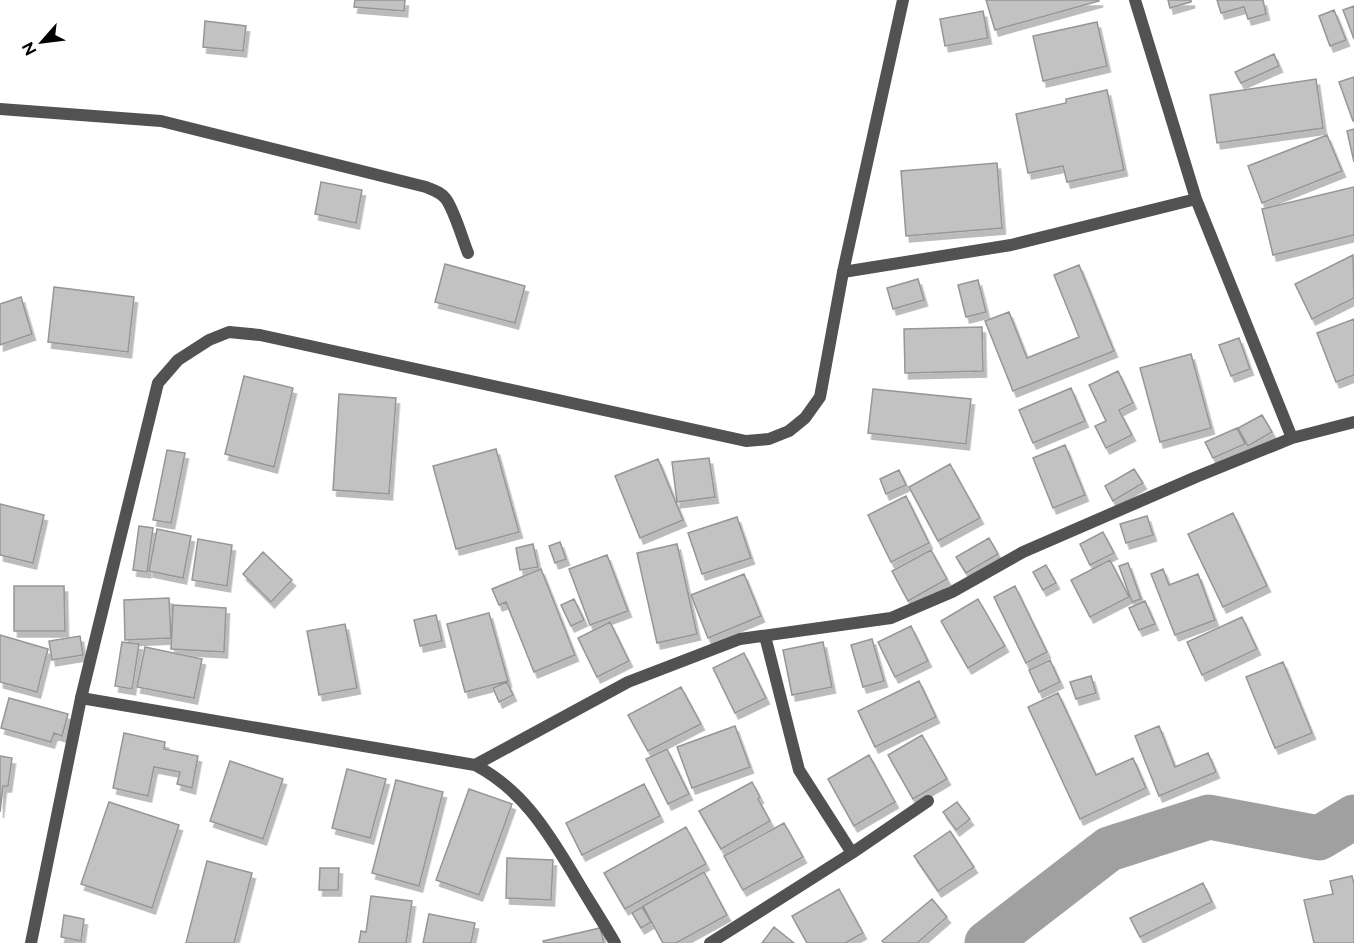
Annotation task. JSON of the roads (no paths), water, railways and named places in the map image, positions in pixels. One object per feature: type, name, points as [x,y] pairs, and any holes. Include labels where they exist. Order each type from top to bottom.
[{"type":"street","points":[[31,943],[81,698],[158,383],[178,360],[209,340],[229,332],[260,335],[746,441],[769,439],[789,431],[805,418],[820,397],[843,272],[903,0]]},
{"type":"street","points":[[1135,0],[1196,199],[1292,438]]},
{"type":"street","points":[[0,109],[161,121],[426,187],[446,198],[468,253]]},
{"type":"street","points":[[843,272],[1011,245],[1196,199]]},
{"type":"street","points":[[475,765],[628,682],[740,639],[891,618],[952,592],[1023,552],[1196,477],[1292,438],[1354,422]]},
{"type":"street","points":[[765,636],[799,770],[852,853]]},
{"type":"street","points":[[81,698],[475,765],[491,773],[519,797],[547,831],[615,943]]},
{"type":"street","points":[[491,773],[494,754]]},
{"type":"street","points":[[711,943],[852,853],[928,801]]},
{"type":"waterway","points":[[987,943],[1109,849],[1209,817],[1319,838],[1354,817]]}]
